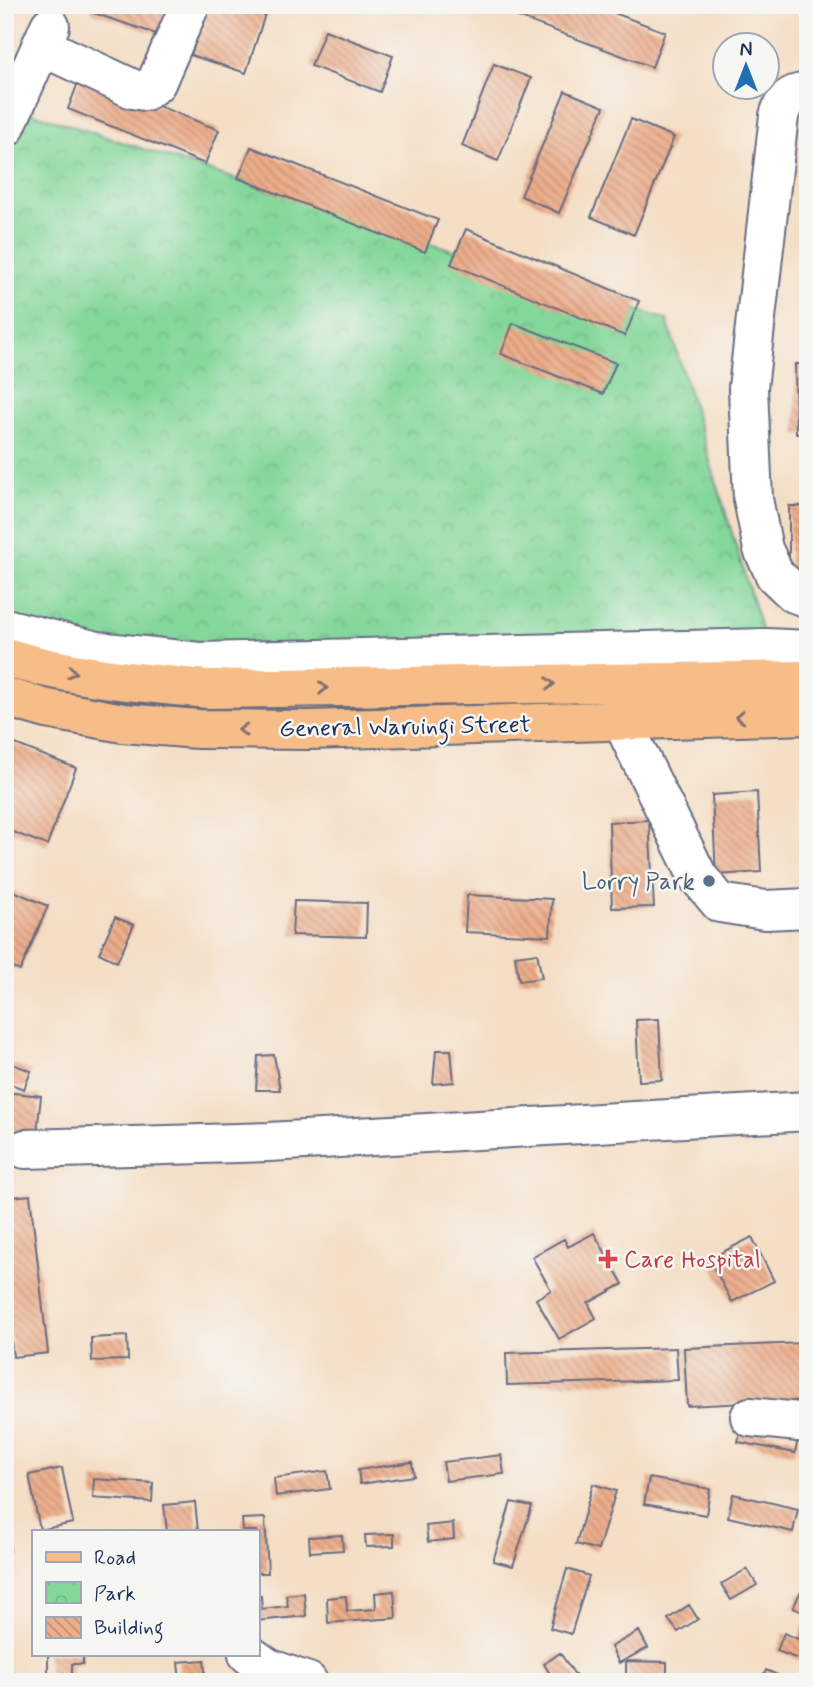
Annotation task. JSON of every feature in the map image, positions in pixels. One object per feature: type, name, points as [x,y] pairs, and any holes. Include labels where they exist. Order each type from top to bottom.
[{"type":"main road","name":"General Waruingi Street","points":[[5,657],[32,665],[112,680],[208,689],[808,680]]},
{"type":"main road","name":"General Waruingi Street","points":[[5,697],[47,709],[122,723],[198,729],[309,730],[808,715]]},
{"type":"street","points":[[5,128],[46,36],[133,89],[145,91],[156,83],[190,5]]},
{"type":"street","points":[[808,92],[794,93],[783,102],[779,116],[748,388],[753,499],[763,549],[775,576],[794,593],[808,598]]},
{"type":"street","points":[[5,628],[97,651],[199,662],[767,648],[808,650]]},
{"type":"street","points":[[622,721],[698,877],[720,903],[765,910],[808,908]]},
{"type":"street","points":[[25,1149],[269,1142],[808,1111]]},
{"type":"street","points":[[750,1417],[808,1423]]},
{"type":"street","points":[[251,1656],[268,1668],[308,1682]]},
{"type":"green space","points":[[14,107],[667,320],[767,648],[145,656],[5,614],[5,128]]},
{"type":"building","points":[[93,5],[152,5],[167,10],[159,35],[91,12]]},
{"type":"building","points":[[208,5],[268,5],[246,73],[191,55]]},
{"type":"building","points":[[486,5],[593,5],[665,32],[652,67]]},
{"type":"building","points":[[325,30],[393,56],[380,92],[311,66]]},
{"type":"building","points":[[494,64],[531,78],[498,161],[462,146]]},
{"type":"building","points":[[81,75],[219,130],[205,164],[68,109]]},
{"type":"building","points":[[565,91],[604,107],[559,213],[521,196]]},
{"type":"building","points":[[631,119],[674,137],[634,235],[591,217]]},
{"type":"building","points":[[251,147],[438,220],[425,252],[238,178]]},
{"type":"building","points":[[466,229],[639,301],[625,336],[451,264]]},
{"type":"building","points":[[513,323],[616,363],[603,394],[501,354]]},
{"type":"building","points":[[795,364],[808,364],[808,434],[796,434]]},
{"type":"building","points":[[789,506],[808,506],[808,585],[789,586]]},
{"type":"building","points":[[5,740],[76,768],[47,845],[5,829]]},
{"type":"building","points":[[757,792],[761,872],[716,875],[712,795]]},
{"type":"building","points":[[649,820],[654,907],[612,908],[609,822]]},
{"type":"building","points":[[9,889],[48,906],[20,971],[5,964],[5,897]]},
{"type":"building","points":[[467,895],[552,899],[550,936],[465,932]]},
{"type":"building","points":[[294,901],[367,903],[366,937],[292,935]]},
{"type":"building","points":[[115,917],[134,925],[117,962],[99,953]]},
{"type":"building","points":[[537,953],[542,978],[519,981],[515,956]]},
{"type":"building","points":[[659,1019],[662,1080],[639,1081],[636,1020]]},
{"type":"building","points":[[436,1050],[451,1050],[454,1082],[433,1084]]},
{"type":"building","points":[[274,1055],[280,1090],[256,1090],[258,1056]]},
{"type":"building","points":[[5,1061],[31,1071],[24,1089],[5,1082]]},
{"type":"building","points":[[5,1092],[41,1096],[37,1133],[5,1130]]},
{"type":"building","points":[[30,1195],[48,1353],[13,1357],[5,1291],[5,1198]]},
{"type":"building","points":[[594,1233],[623,1284],[588,1303],[596,1318],[559,1339],[536,1299],[551,1290],[532,1257],[564,1239],[568,1247]]},
{"type":"building","points":[[752,1237],[774,1281],[732,1302],[709,1259]]},
{"type":"building","points":[[127,1336],[128,1360],[92,1361],[91,1338]]},
{"type":"building","points":[[805,1343],[808,1400],[687,1406],[684,1348]]},
{"type":"building","points":[[676,1348],[678,1380],[507,1385],[506,1353]]},
{"type":"building","points":[[741,1428],[798,1439],[795,1453],[738,1442]]},
{"type":"building","points":[[805,1435],[808,1436],[808,1458],[801,1457]]},
{"type":"building","points":[[501,1455],[504,1474],[446,1481],[443,1462]]},
{"type":"building","points":[[412,1462],[414,1476],[360,1484],[358,1470]]},
{"type":"building","points":[[62,1468],[73,1523],[40,1530],[29,1475]]},
{"type":"building","points":[[327,1471],[330,1489],[276,1496],[274,1478]]},
{"type":"building","points":[[649,1478],[710,1489],[706,1515],[644,1504]]},
{"type":"building","points":[[94,1479],[153,1483],[152,1502],[93,1498]]},
{"type":"building","points":[[593,1484],[616,1491],[598,1550],[576,1544]]},
{"type":"building","points":[[733,1494],[798,1509],[793,1532],[728,1517]]},
{"type":"building","points":[[195,1502],[198,1530],[167,1530],[164,1505]]},
{"type":"building","points":[[511,1502],[532,1506],[513,1566],[493,1561]]},
{"type":"building","points":[[265,1518],[268,1573],[259,1573],[259,1530],[243,1530],[242,1519]]},
{"type":"building","points":[[7,1522],[10,1551],[5,1551]]},
{"type":"building","points":[[453,1523],[454,1539],[428,1542],[426,1526]]},
{"type":"building","points":[[394,1534],[394,1546],[366,1547],[365,1535]]},
{"type":"building","points":[[342,1535],[343,1550],[310,1552],[309,1537]]},
{"type":"building","points":[[567,1569],[589,1576],[571,1634],[550,1628]]},
{"type":"building","points":[[747,1569],[757,1585],[731,1600],[721,1584]]},
{"type":"building","points":[[394,1591],[396,1618],[328,1623],[327,1598],[346,1596],[347,1611],[376,1609],[375,1593]]},
{"type":"building","points":[[304,1593],[306,1616],[259,1621],[259,1596],[262,1609],[288,1606],[286,1595]]},
{"type":"building","points":[[800,1593],[808,1596],[808,1614],[793,1608]]},
{"type":"building","points":[[689,1605],[698,1619],[678,1632],[668,1619]]},
{"type":"building","points":[[808,1614],[806,1662],[777,1651],[784,1633],[798,1639]]},
{"type":"building","points":[[639,1631],[648,1648],[619,1663],[611,1647]]},
{"type":"building","points":[[560,1653],[580,1682],[555,1682],[544,1664]]},
{"type":"building","points":[[48,1656],[83,1656],[83,1664],[72,1664],[72,1682],[48,1682]]},
{"type":"building","points":[[204,1660],[206,1682],[180,1682],[178,1662]]},
{"type":"building","points":[[626,1661],[667,1662],[667,1675],[662,1675],[662,1682],[626,1682]]},
{"type":"building","points":[[766,1670],[793,1682],[761,1682]]},
{"type":"place","name":"Lorry Park","points":[[709,881]]},
{"type":"place","name":"Care Hospital","points":[[608,1259]]}]
